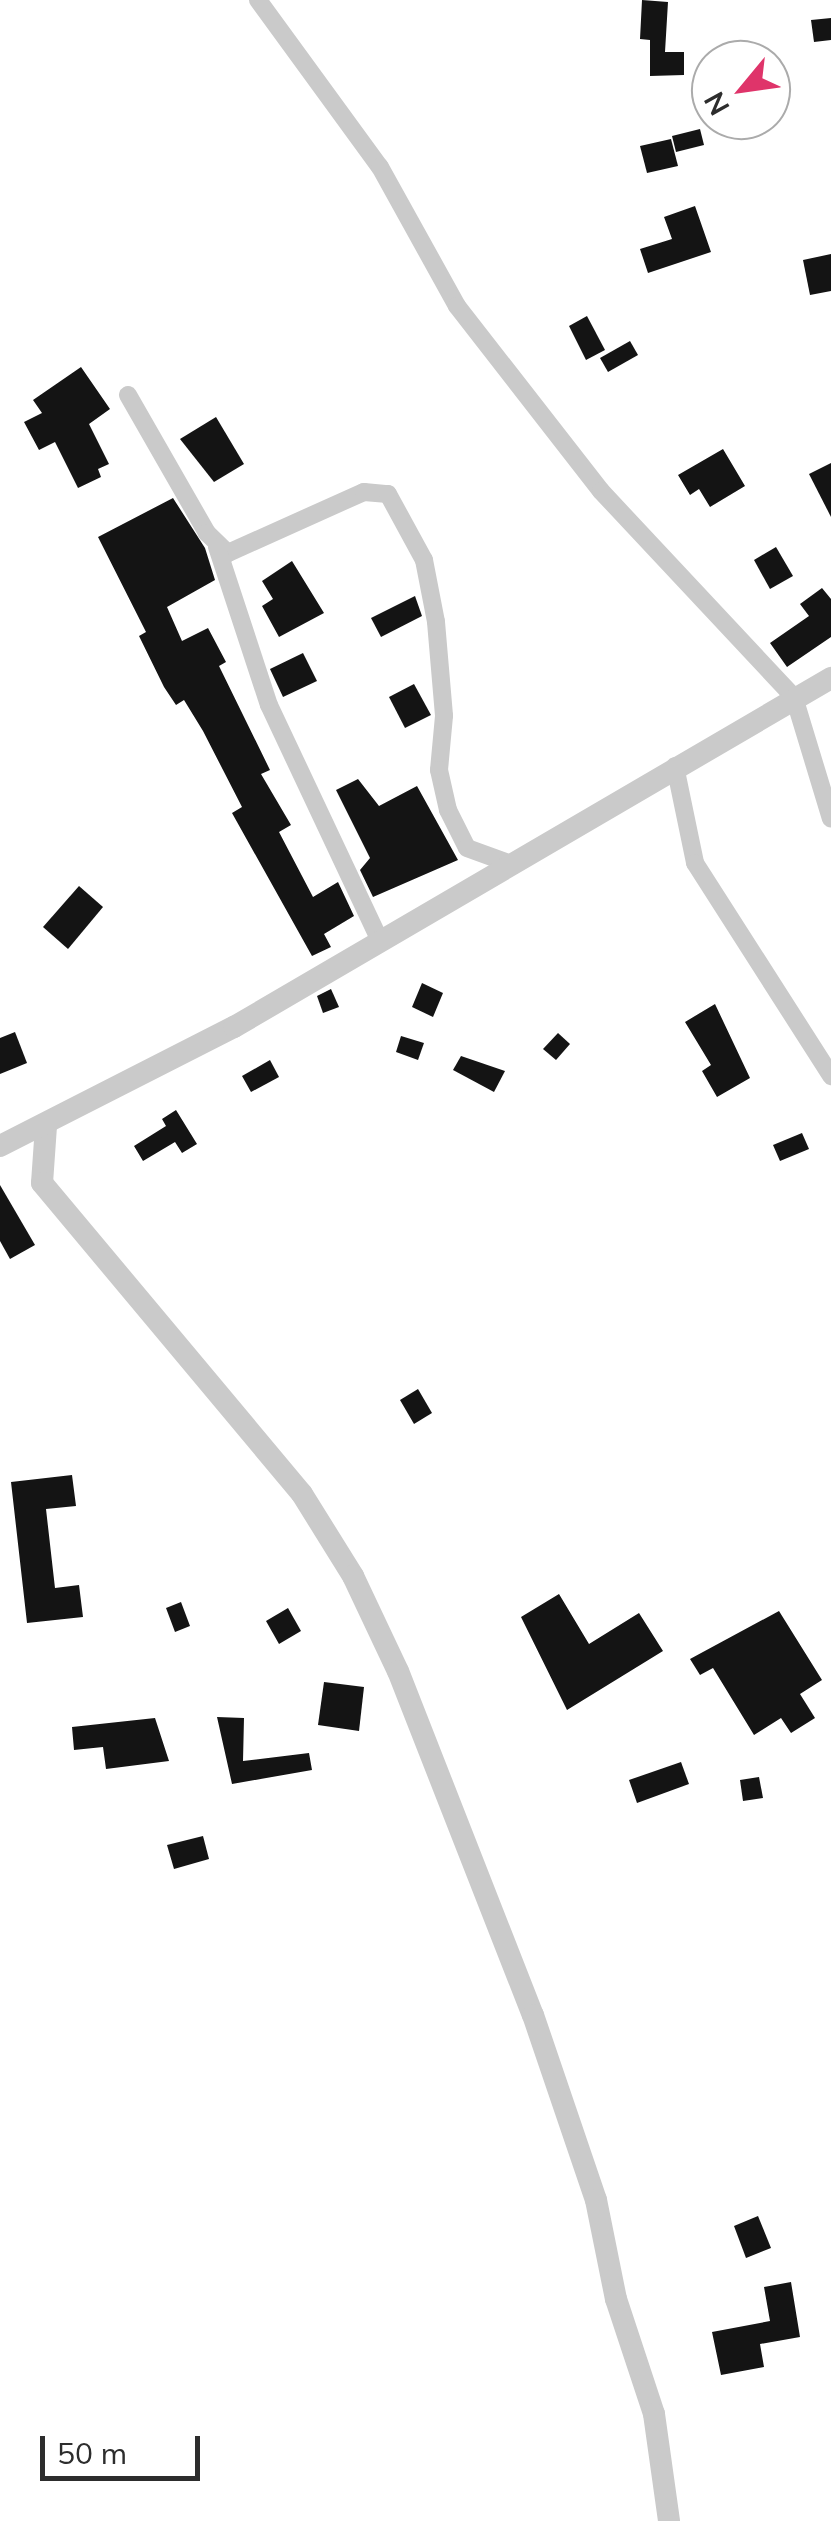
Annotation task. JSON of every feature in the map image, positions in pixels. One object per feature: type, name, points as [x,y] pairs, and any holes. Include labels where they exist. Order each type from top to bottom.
[{"type":"street","points":[[258,0],[380,167],[458,306],[602,491],[794,697],[831,819]]},
{"type":"street","points":[[128,395],[217,547],[269,705],[380,941]]},
{"type":"street","points":[[217,547],[244,550],[364,492],[388,494],[424,560],[436,622],[444,716],[439,770],[448,810],[466,848],[514,864]]},
{"type":"street","points":[[0,1146],[46,1126],[380,941],[674,766],[831,678]]},
{"type":"street","points":[[674,766],[695,863],[831,1076]]},
{"type":"street","points":[[46,1126],[42,1182],[302,1494],[353,1576],[398,1672],[533,2015],[596,2200],[616,2299],[654,2414],[669,2521]]},
{"type":"building","points":[[642,0],[668,2],[665,52],[684,52],[684,75],[650,76],[650,40],[640,39]]},
{"type":"building","points":[[831,18],[831,40],[814,42],[811,20]]},
{"type":"building","points":[[691,131],[691,140],[703,140],[704,145],[676,152],[672,136]]},
{"type":"building","points":[[671,139],[678,166],[647,173],[640,146]]},
{"type":"building","points":[[695,206],[711,252],[648,273],[640,249],[672,239],[664,217]]},
{"type":"building","points":[[831,254],[831,291],[810,295],[803,260]]},
{"type":"building","points":[[587,316],[605,350],[586,360],[569,326]]},
{"type":"building","points":[[630,341],[638,355],[608,372],[600,358]]},
{"type":"building","points":[[81,367],[110,409],[89,424],[109,464],[98,469],[101,477],[78,488],[55,442],[39,450],[24,422],[42,413],[33,400]]},
{"type":"building","points":[[216,417],[244,464],[214,482],[180,439]]},
{"type":"building","points":[[723,449],[745,486],[710,507],[699,489],[690,495],[678,475]]},
{"type":"building","points":[[831,463],[831,517],[809,474]]},
{"type":"building","points":[[173,498],[205,548],[215,580],[167,607],[182,641],[208,628],[226,662],[219,666],[270,770],[261,774],[291,825],[279,832],[313,897],[338,882],[354,916],[324,934],[331,947],[312,956],[232,813],[242,807],[203,731],[184,700],[176,705],[164,687],[139,636],[146,632],[98,537]]},
{"type":"building","points":[[776,547],[793,576],[770,589],[754,560]]},
{"type":"building","points":[[292,561],[324,613],[279,637],[262,606],[273,599],[262,581]]},
{"type":"building","points":[[822,588],[831,599],[831,637],[787,667],[770,643],[809,616],[800,604]]},
{"type":"building","points":[[415,596],[422,616],[381,637],[371,618]]},
{"type":"building","points":[[303,653],[317,681],[283,697],[270,669]]},
{"type":"building","points":[[414,684],[431,715],[405,728],[389,697]]},
{"type":"building","points":[[358,779],[379,806],[417,786],[458,860],[373,897],[360,870],[370,858],[336,790]]},
{"type":"building","points":[[79,886],[103,907],[68,949],[43,927]]},
{"type":"building","points":[[422,983],[443,993],[433,1017],[412,1007]]},
{"type":"building","points":[[331,989],[339,1007],[323,1013],[317,996]]},
{"type":"building","points":[[715,1004],[750,1078],[717,1097],[702,1071],[711,1065],[685,1022]]},
{"type":"building","points":[[15,1032],[27,1063],[0,1074],[0,1038]]},
{"type":"building","points":[[558,1033],[570,1044],[556,1060],[543,1049]]},
{"type":"building","points":[[401,1036],[424,1043],[418,1060],[396,1052]]},
{"type":"building","points":[[461,1056],[505,1071],[494,1092],[453,1070]]},
{"type":"building","points":[[270,1060],[279,1077],[251,1092],[242,1076]]},
{"type":"building","points":[[176,1110],[197,1144],[182,1153],[175,1142],[143,1161],[134,1146],[166,1126],[162,1119]]},
{"type":"building","points":[[802,1133],[809,1149],[780,1161],[773,1145]]},
{"type":"building","points":[[0,1185],[35,1245],[10,1259],[0,1241]]},
{"type":"building","points":[[418,1389],[432,1413],[414,1424],[400,1400]]},
{"type":"building","points":[[72,1475],[76,1506],[46,1509],[55,1588],[79,1585],[83,1617],[27,1623],[11,1482]]},
{"type":"building","points":[[559,1594],[589,1644],[639,1613],[663,1651],[567,1710],[521,1617]]},
{"type":"building","points":[[181,1602],[190,1626],[175,1632],[166,1608]]},
{"type":"building","points":[[288,1608],[301,1631],[279,1644],[266,1621]]},
{"type":"building","points":[[779,1611],[822,1680],[800,1694],[815,1718],[791,1733],[781,1718],[754,1735],[713,1668],[700,1675],[690,1659]]},
{"type":"building","points":[[324,1682],[364,1687],[359,1731],[318,1725]]},
{"type":"building","points":[[217,1717],[244,1718],[243,1761],[309,1753],[312,1770],[232,1784]]},
{"type":"building","points":[[155,1718],[169,1761],[106,1769],[103,1747],[74,1750],[72,1727]]},
{"type":"building","points":[[681,1762],[689,1784],[637,1803],[629,1780]]},
{"type":"building","points":[[759,1777],[763,1798],[743,1801],[740,1780]]},
{"type":"building","points":[[203,1836],[209,1859],[174,1869],[167,1845]]},
{"type":"building","points":[[758,2216],[771,2248],[746,2258],[734,2226]]},
{"type":"building","points":[[791,2282],[800,2337],[760,2344],[764,2367],[721,2375],[712,2332],[770,2321],[764,2287]]}]
